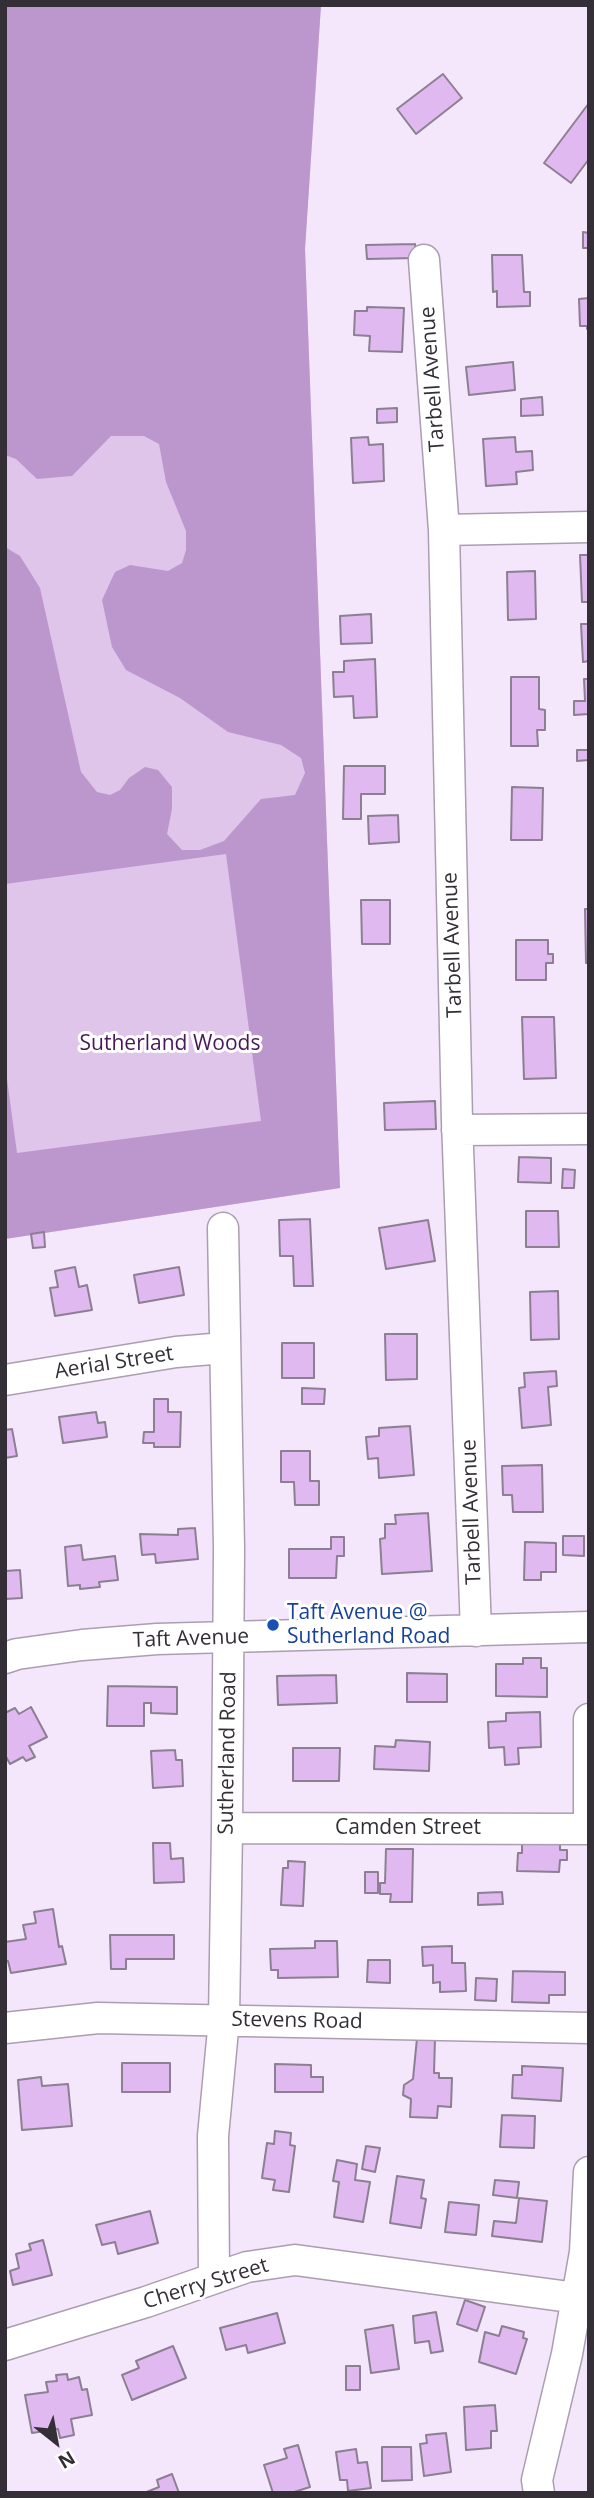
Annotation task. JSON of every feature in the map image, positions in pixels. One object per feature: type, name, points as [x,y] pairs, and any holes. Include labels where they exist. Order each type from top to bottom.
[{"type":"street","name":"Tarbell Avenue","points":[[425,260],[443,530],[457,1130],[476,1631]]},
{"type":"street","points":[[443,530],[589,527]]},
{"type":"street","points":[[457,1130],[589,1129]]},
{"type":"street","name":"Sutherland Road","points":[[214,2277],[213,2136],[224,2019],[229,1638],[228,1425],[223,1228]]},
{"type":"street","name":"Aerial Street","points":[[5,1380],[176,1352],[224,1348]]},
{"type":"street","name":"Taft Avenue","points":[[5,1658],[82,1645],[589,1628]]},
{"type":"street","points":[[589,1719],[589,1829]]},
{"type":"street","name":"Camden Street","points":[[227,1828],[589,1829]]},
{"type":"street","name":"Stevens Road","points":[[5,2028],[98,2018],[589,2028]]},
{"type":"street","points":[[539,2493],[537,2480],[550,2435],[585,2252],[589,2172]]},
{"type":"street","name":"Cherry Street","points":[[5,2345],[146,2302],[214,2277],[271,2262],[305,2260],[577,2298]]},
{"type":"green space","name":"Sutherland Woods","points":[[5,5],[321,5],[305,249],[340,1188],[5,1239]]},
{"type":"shaded area","name":"Sutherland Woods","points":[[5,5],[321,5],[305,249],[340,1188],[5,1239],[5,1064],[17,1153],[261,1121],[226,854],[5,884],[5,547],[20,556],[40,588],[81,772],[97,792],[110,795],[120,790],[129,778],[145,767],[158,770],[172,787],[172,809],[167,834],[182,850],[200,850],[224,841],[261,799],[295,795],[305,773],[301,758],[281,745],[228,732],[180,698],[126,670],[112,647],[102,600],[115,572],[130,565],[168,571],[182,563],[186,550],[186,531],[166,482],[159,444],[144,436],[111,436],[72,476],[37,479],[16,459],[5,455]]},
{"type":"building","points":[[443,74],[462,98],[416,134],[397,109]]},
{"type":"building","points":[[589,103],[589,159],[571,183],[544,163]]},
{"type":"building","points":[[583,232],[589,233],[589,248],[583,248]]},
{"type":"building","points":[[415,244],[416,258],[367,259],[366,245]]},
{"type":"building","points":[[492,255],[522,255],[524,292],[530,292],[530,306],[497,307],[497,291],[493,292]]},
{"type":"building","points":[[589,298],[587,329],[587,326],[580,326],[579,299]]},
{"type":"building","points":[[367,307],[404,308],[402,352],[369,351],[370,336],[354,335],[355,311],[367,311]]},
{"type":"building","points":[[513,362],[515,390],[469,395],[466,367]]},
{"type":"building","points":[[542,397],[543,415],[521,416],[521,399]]},
{"type":"building","points":[[397,408],[397,422],[377,423],[377,409]]},
{"type":"building","points":[[368,437],[369,445],[383,444],[384,481],[353,483],[351,438]]},
{"type":"building","points":[[515,437],[516,452],[532,451],[533,470],[516,472],[517,484],[486,486],[483,439]]},
{"type":"building","points":[[580,555],[589,555],[589,602],[582,602]]},
{"type":"building","points":[[535,571],[536,619],[508,620],[507,572]]},
{"type":"building","points":[[371,614],[372,643],[341,644],[340,616]]},
{"type":"building","points":[[581,624],[589,624],[589,661],[583,662]]},
{"type":"building","points":[[375,659],[377,717],[354,718],[353,696],[334,697],[333,672],[344,672],[344,661]]},
{"type":"building","points":[[511,677],[539,677],[539,709],[545,710],[545,730],[537,730],[538,746],[511,746]]},
{"type":"building","points":[[584,679],[589,679],[589,714],[574,715],[574,701],[585,701]]},
{"type":"building","points":[[577,750],[589,750],[589,760],[577,761]]},
{"type":"building","points":[[344,766],[385,766],[385,794],[361,794],[361,819],[343,819]]},
{"type":"building","points":[[512,787],[543,788],[542,840],[511,840]]},
{"type":"building","points":[[398,815],[399,842],[369,844],[368,816]]},
{"type":"building","points":[[361,900],[390,900],[390,944],[362,944]]},
{"type":"building","points":[[585,909],[589,909],[589,963],[586,963]]},
{"type":"building","points":[[516,940],[548,940],[548,954],[553,954],[553,963],[546,963],[546,980],[516,980]]},
{"type":"building","points":[[522,1017],[554,1017],[556,1078],[524,1079]]},
{"type":"building","points":[[435,1101],[436,1129],[385,1130],[384,1103]]},
{"type":"building","points":[[519,1157],[551,1158],[551,1183],[518,1182]]},
{"type":"building","points":[[563,1169],[575,1170],[574,1188],[562,1188]]},
{"type":"building","points":[[526,1211],[558,1211],[559,1247],[526,1247]]},
{"type":"building","points":[[310,1219],[313,1286],[294,1286],[293,1256],[280,1256],[279,1220]]},
{"type":"building","points":[[428,1220],[435,1261],[386,1269],[379,1228]]},
{"type":"building","points":[[44,1232],[45,1247],[33,1248],[31,1234]]},
{"type":"building","points":[[75,1267],[79,1287],[87,1285],[92,1310],[55,1316],[50,1288],[58,1287],[55,1271]]},
{"type":"building","points":[[179,1267],[184,1295],[139,1303],[134,1275]]},
{"type":"building","points":[[558,1291],[559,1339],[531,1340],[530,1292]]},
{"type":"building","points":[[385,1334],[417,1334],[417,1379],[386,1380]]},
{"type":"building","points":[[282,1343],[314,1343],[314,1378],[282,1378]]},
{"type":"building","points":[[556,1371],[557,1386],[548,1387],[551,1425],[522,1428],[519,1388],[525,1387],[524,1373]]},
{"type":"building","points":[[302,1388],[325,1389],[324,1404],[302,1404]]},
{"type":"building","points":[[154,1399],[168,1399],[168,1412],[181,1412],[180,1447],[154,1447],[154,1443],[143,1443],[144,1432],[154,1432]]},
{"type":"building","points":[[96,1412],[98,1423],[105,1422],[107,1437],[63,1443],[59,1417]]},
{"type":"building","points":[[410,1426],[414,1475],[379,1478],[378,1458],[368,1459],[366,1437],[379,1436],[379,1428]]},
{"type":"building","points":[[12,1429],[17,1456],[5,1458],[5,1430]]},
{"type":"building","points":[[281,1451],[310,1451],[310,1481],[319,1481],[319,1505],[295,1505],[294,1482],[281,1482]]},
{"type":"building","points":[[542,1465],[543,1512],[513,1512],[512,1495],[503,1495],[502,1466]]},
{"type":"building","points":[[428,1513],[432,1571],[382,1574],[380,1539],[385,1538],[385,1524],[396,1524],[395,1515]]},
{"type":"building","points":[[195,1528],[198,1559],[156,1563],[155,1554],[142,1555],[140,1534],[178,1535],[178,1529]]},
{"type":"building","points":[[563,1536],[584,1536],[584,1556],[563,1555]]},
{"type":"building","points":[[331,1537],[344,1537],[344,1556],[337,1556],[336,1578],[289,1578],[289,1549],[331,1549]]},
{"type":"building","points":[[525,1542],[556,1543],[556,1572],[541,1572],[541,1580],[524,1580]]},
{"type":"building","points":[[81,1545],[83,1560],[115,1556],[118,1580],[99,1582],[100,1587],[80,1589],[80,1585],[68,1586],[65,1547]]},
{"type":"building","points":[[20,1570],[22,1598],[5,1599],[5,1571]]},
{"type":"building","points":[[523,1658],[541,1658],[541,1668],[547,1668],[547,1697],[496,1696],[496,1664],[523,1664]]},
{"type":"building","points":[[407,1673],[447,1674],[447,1702],[407,1702]]},
{"type":"building","points":[[336,1675],[337,1703],[278,1705],[277,1676]]},
{"type":"building","points":[[108,1686],[177,1687],[177,1714],[151,1713],[151,1703],[144,1703],[144,1726],[107,1726]]},
{"type":"building","points":[[31,1707],[47,1737],[29,1746],[35,1757],[26,1761],[23,1757],[10,1764],[5,1755],[5,1713],[15,1708],[19,1714]]},
{"type":"building","points":[[540,1712],[541,1747],[518,1748],[519,1764],[505,1765],[504,1747],[489,1748],[488,1722],[506,1721],[506,1713]]},
{"type":"building","points":[[396,1740],[430,1742],[429,1771],[374,1769],[375,1746],[395,1747]]},
{"type":"building","points":[[293,1748],[340,1748],[339,1781],[293,1781]]},
{"type":"building","points":[[175,1750],[176,1760],[182,1760],[183,1786],[153,1788],[151,1751]]},
{"type":"building","points":[[153,1843],[170,1843],[171,1859],[183,1858],[184,1882],[154,1883]]},
{"type":"building","points":[[522,1843],[560,1843],[560,1850],[567,1850],[567,1860],[560,1860],[559,1872],[517,1871],[518,1853],[522,1853]]},
{"type":"building","points":[[386,1849],[413,1849],[412,1902],[390,1902],[391,1894],[380,1894],[380,1883],[385,1883]]},
{"type":"building","points":[[288,1861],[305,1862],[303,1906],[281,1905],[283,1868],[288,1868]]},
{"type":"building","points":[[365,1872],[378,1872],[378,1893],[365,1893]]},
{"type":"building","points":[[502,1892],[503,1904],[478,1905],[478,1893]]},
{"type":"building","points":[[53,1909],[59,1947],[62,1946],[66,1964],[11,1973],[8,1961],[5,1961],[5,1942],[26,1939],[23,1925],[36,1923],[34,1912]]},
{"type":"building","points":[[110,1935],[174,1935],[174,1959],[126,1959],[126,1969],[111,1969]]},
{"type":"building","points":[[315,1941],[337,1941],[338,1977],[278,1978],[278,1970],[271,1970],[270,1949],[315,1948]]},
{"type":"building","points":[[452,1946],[452,1963],[465,1963],[466,1991],[440,1992],[440,1982],[433,1983],[433,1965],[423,1966],[422,1947]]},
{"type":"building","points":[[368,1960],[390,1960],[390,1983],[367,1982]]},
{"type":"building","points":[[513,1971],[565,1972],[565,1995],[549,1995],[549,2003],[512,2002]]},
{"type":"building","points":[[476,1978],[497,1979],[496,2001],[475,2000]]},
{"type":"building","points":[[417,2038],[435,2038],[434,2073],[439,2073],[439,2078],[452,2078],[451,2107],[438,2106],[437,2118],[410,2117],[411,2099],[403,2095],[404,2085],[413,2079]]},
{"type":"building","points":[[122,2063],[170,2063],[170,2092],[122,2092]]},
{"type":"building","points":[[275,2064],[311,2065],[311,2077],[323,2077],[323,2092],[275,2092]]},
{"type":"building","points":[[522,2066],[563,2068],[561,2101],[512,2098],[513,2075],[522,2075]]},
{"type":"building","points":[[41,2077],[42,2086],[68,2084],[72,2126],[22,2130],[18,2080]]},
{"type":"building","points":[[502,2115],[535,2116],[534,2148],[500,2147]]},
{"type":"building","points":[[275,2131],[291,2133],[290,2145],[295,2146],[289,2192],[273,2190],[275,2180],[262,2178],[267,2143],[274,2144]]},
{"type":"building","points":[[366,2146],[380,2148],[375,2172],[362,2169]]},
{"type":"building","points":[[337,2160],[357,2164],[355,2180],[370,2182],[363,2222],[334,2217],[339,2182],[333,2181]]},
{"type":"building","points":[[397,2176],[424,2180],[421,2198],[426,2199],[421,2228],[390,2223]]},
{"type":"building","points":[[495,2180],[519,2182],[517,2198],[493,2195]]},
{"type":"building","points":[[519,2198],[547,2201],[542,2242],[492,2236],[494,2221],[516,2223]]},
{"type":"building","points":[[449,2202],[479,2205],[476,2235],[445,2232]]},
{"type":"building","points":[[150,2211],[158,2243],[118,2254],[115,2242],[102,2245],[96,2225]]},
{"type":"building","points":[[43,2240],[52,2275],[13,2285],[10,2271],[19,2268],[16,2254],[31,2250],[29,2244]]},
{"type":"building","points":[[465,2300],[485,2307],[477,2331],[457,2324]]},
{"type":"building","points":[[436,2312],[443,2351],[431,2353],[429,2341],[415,2343],[413,2316]]},
{"type":"building","points":[[277,2313],[285,2343],[248,2353],[246,2345],[226,2350],[220,2328]]},
{"type":"building","points":[[393,2325],[399,2369],[371,2373],[365,2330]]},
{"type":"building","points":[[502,2326],[524,2332],[523,2338],[527,2339],[516,2374],[479,2362],[485,2332],[499,2336]]},
{"type":"building","points":[[173,2346],[186,2378],[132,2400],[122,2375],[139,2368],[136,2361]]},
{"type":"building","points":[[346,2366],[360,2366],[360,2390],[346,2390]]},
{"type":"building","points":[[67,2374],[68,2380],[79,2377],[82,2390],[87,2389],[92,2415],[71,2419],[74,2435],[60,2438],[58,2429],[32,2433],[25,2395],[48,2392],[46,2382],[57,2381],[56,2375]]},
{"type":"building","points":[[495,2405],[497,2431],[491,2431],[491,2448],[466,2450],[464,2407]]},
{"type":"building","points":[[446,2433],[451,2472],[424,2476],[420,2444],[427,2443],[426,2435]]},
{"type":"building","points":[[298,2445],[310,2487],[291,2493],[273,2493],[264,2465],[287,2458],[284,2449]]},
{"type":"building","points":[[382,2447],[411,2447],[412,2480],[382,2481]]},
{"type":"building","points":[[356,2449],[358,2463],[367,2462],[371,2488],[348,2491],[347,2480],[340,2480],[336,2452]]},
{"type":"building","points":[[172,2474],[179,2493],[144,2493],[159,2487],[157,2480]]},
{"type":"place","name":"Taft Avenue @ Sutherland Road","points":[[273,1625]]}]
